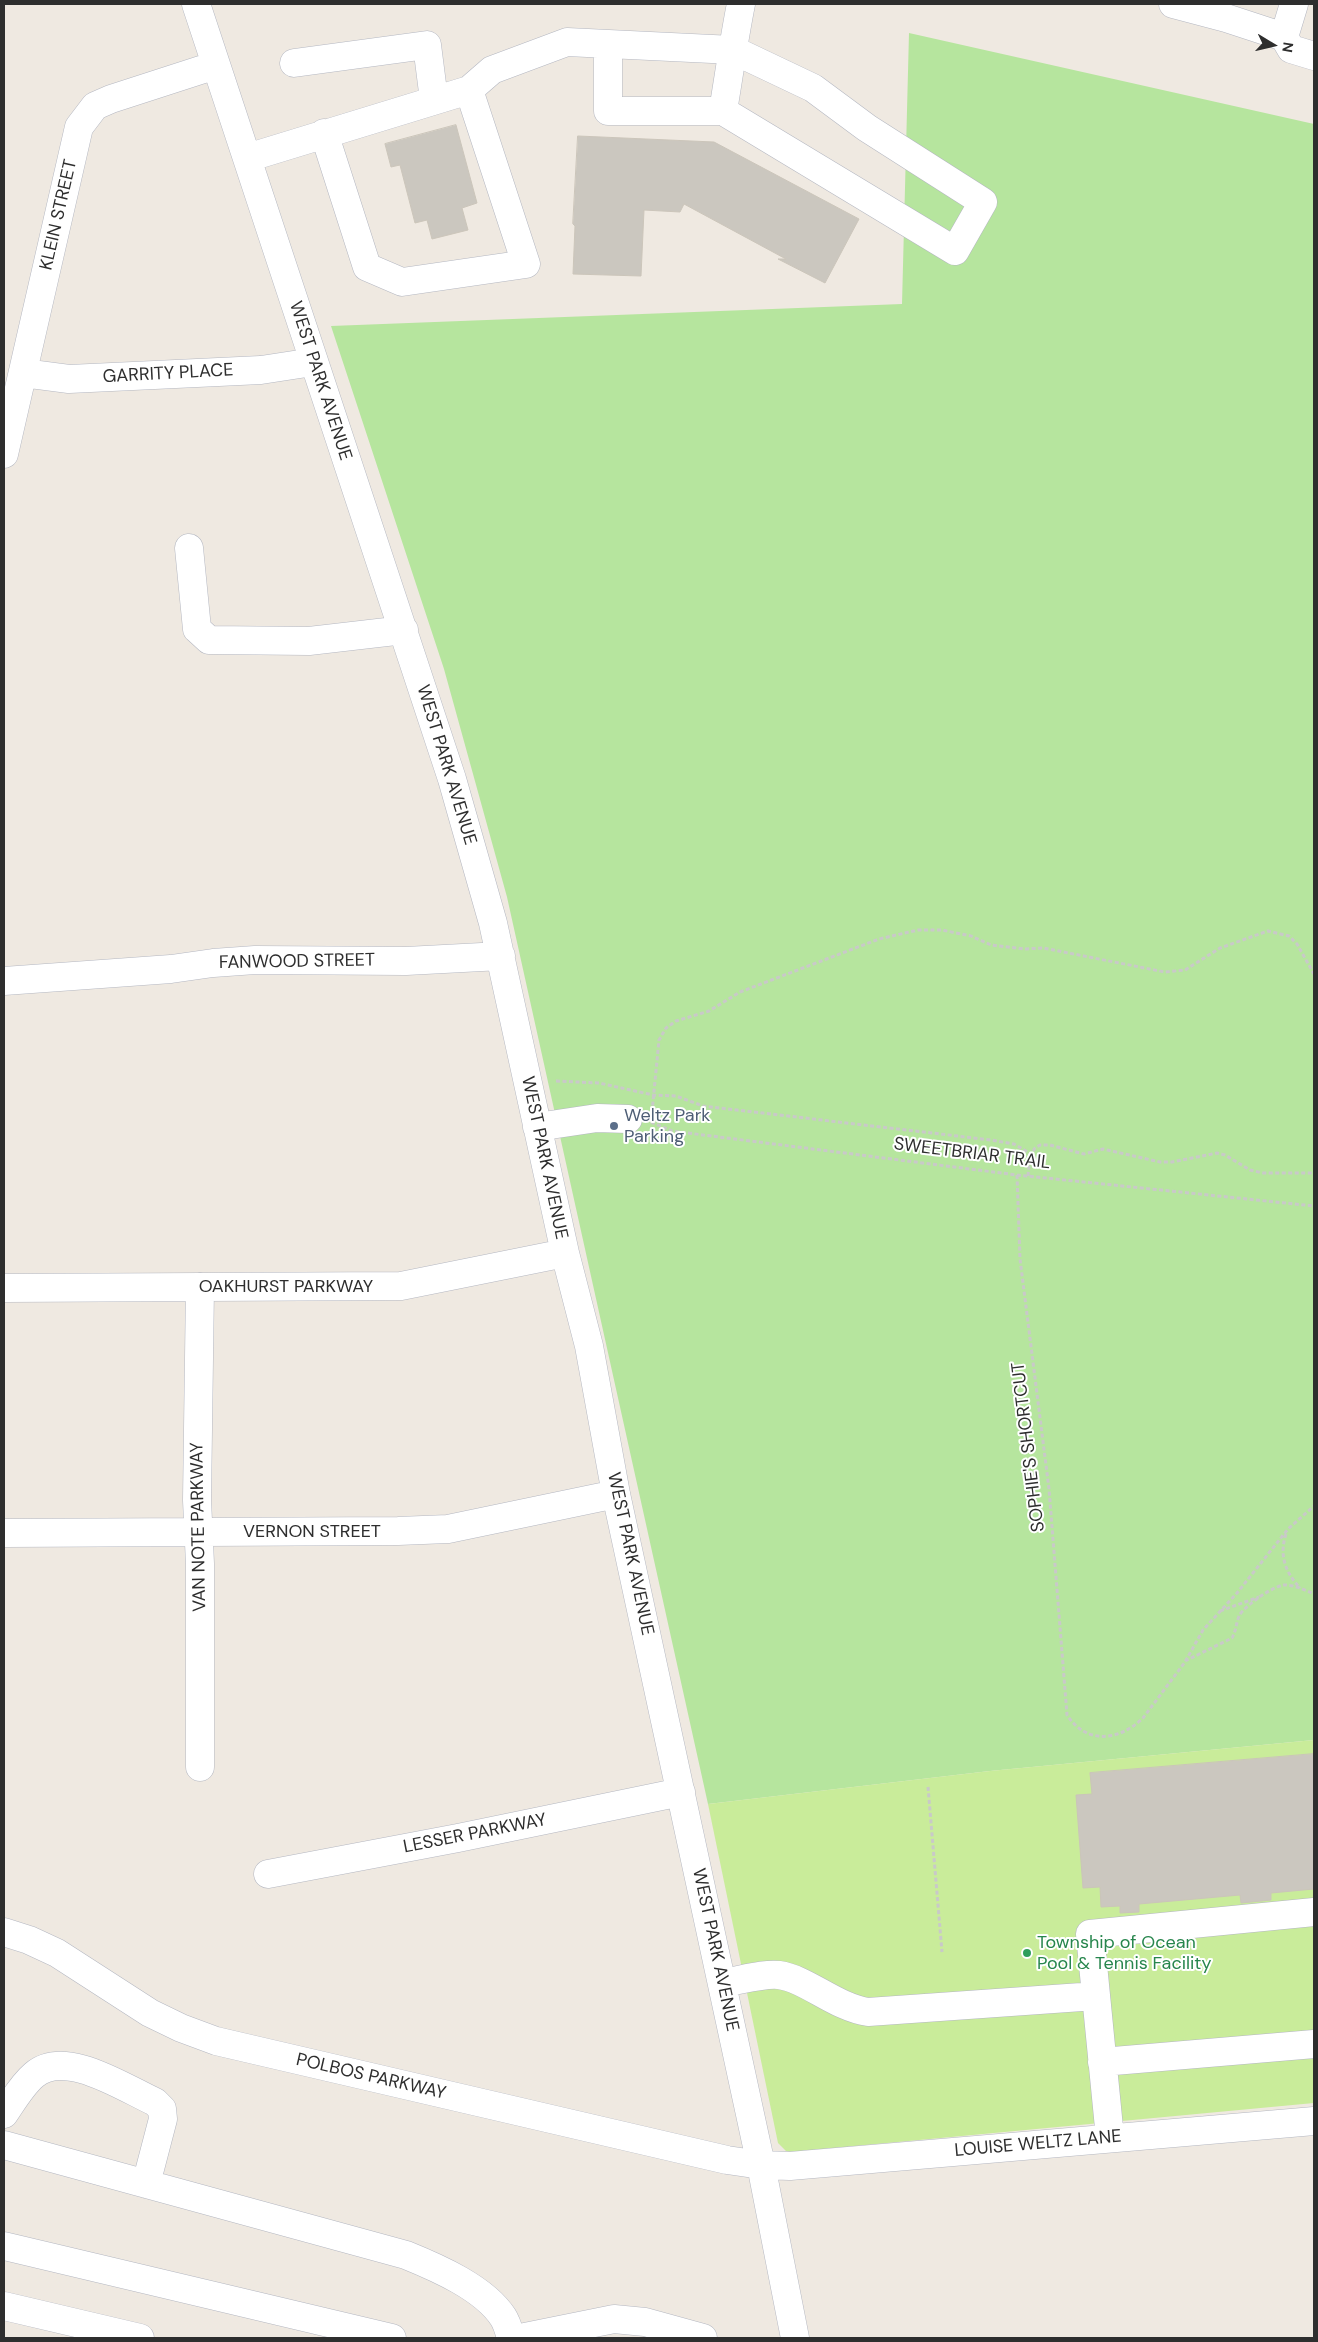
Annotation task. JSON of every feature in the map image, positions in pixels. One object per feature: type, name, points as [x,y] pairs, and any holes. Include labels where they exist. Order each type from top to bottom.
[{"type":"street","name":"WEST PARK AVENUE","points":[[196,4],[452,779],[501,956],[564,1252],[588,1346],[616,1494],[761,2165],[795,2338]]},
{"type":"street","points":[[723,111],[741,4]]},
{"type":"street","points":[[1173,4],[1234,12],[1284,37],[1291,50],[1314,56]]},
{"type":"street","points":[[1284,37],[1294,4]]},
{"type":"street","points":[[247,158],[469,90],[492,70],[567,42],[733,50],[813,88],[867,128],[983,202],[955,251],[723,111],[608,111],[608,45]]},
{"type":"street","points":[[294,63],[427,45],[434,100]]},
{"type":"street","name":"KLEIN STREET","points":[[4,454],[79,127],[95,106],[216,65]]},
{"type":"street","points":[[324,133],[367,267],[402,282],[526,264],[469,90]]},
{"type":"street","name":"GARRITY PLACE","points":[[24,373],[69,379],[261,370],[313,362]]},
{"type":"street","points":[[189,548],[197,629],[209,640],[309,641],[404,630]]},
{"type":"street","name":"FANWOOD STREET","points":[[4,981],[171,970],[213,963],[255,960],[406,961],[501,956]]},
{"type":"street","points":[[537,1127],[597,1118],[628,1119]]},
{"type":"street","name":"OAKHURST PARKWAY","points":[[4,1288],[401,1286],[564,1252]]},
{"type":"street","name":"VAN NOTE PARKWAY","points":[[200,1287],[198,1533],[200,1767]]},
{"type":"street","name":"VERNON STREET","points":[[4,1533],[398,1532],[448,1529],[616,1494]]},
{"type":"street","name":"LESSER PARKWAY","points":[[268,1874],[458,1838],[681,1792]]},
{"type":"street","points":[[1110,2138],[1090,1934],[1314,1912]]},
{"type":"street","name":"POLBOS PARKWAY","points":[[4,1932],[57,1952],[150,2013],[181,2028],[216,2041],[727,2160],[761,2165]]},
{"type":"street","points":[[722,1983],[780,1976],[791,1979],[841,2004],[868,2012],[1096,1996]]},
{"type":"street","points":[[1102,2062],[1314,2044]]},
{"type":"street","points":[[4,2114],[35,2074],[58,2064],[80,2067],[155,2102],[162,2109],[163,2119],[146,2184]]},
{"type":"street","name":"LOUISE WELTZ LANE","points":[[761,2165],[790,2166],[1314,2121]]},
{"type":"street","points":[[4,2145],[406,2255],[448,2274],[489,2300],[504,2318],[511,2338]]},
{"type":"street","points":[[4,2246],[392,2338]]},
{"type":"street","points":[[4,2306],[140,2338]]},
{"type":"street","points":[[520,2338],[575,2333],[614,2319],[630,2319],[703,2338]]},
{"type":"path","points":[[652,1095],[659,1040],[666,1028],[676,1022],[709,1011],[740,992],[847,950],[902,933],[942,930],[971,936],[991,945],[1024,950],[1043,948],[1080,954],[1141,969],[1165,972],[1185,970],[1220,948],[1268,931],[1289,936],[1297,944],[1314,974]]},
{"type":"path","points":[[556,1081],[599,1083],[652,1095],[676,1096],[703,1106],[991,1140],[1014,1144],[1031,1154]]},
{"type":"path","name":"SWEETBRIAR TRAIL","points":[[628,1119],[649,1122],[672,1130],[1017,1175],[1314,1206]]},
{"type":"path","points":[[1028,1176],[1031,1154],[1040,1145],[1050,1145],[1084,1154],[1103,1149],[1134,1158],[1172,1162],[1217,1153],[1225,1155],[1250,1170],[1263,1173],[1314,1173]]},
{"type":"path","name":"SOPHIE'S SHORTCUT","points":[[1017,1175],[1020,1259],[1050,1498],[1067,1715],[1079,1730],[1094,1737],[1103,1738],[1123,1733],[1142,1718],[1185,1662]]},
{"type":"path","points":[[1185,1662],[1197,1638],[1237,1593],[1288,1529],[1314,1506]]},
{"type":"path","points":[[1288,1529],[1284,1542],[1283,1559],[1289,1575],[1300,1588]]},
{"type":"path","points":[[1185,1662],[1232,1638],[1240,1615],[1245,1608],[1281,1585],[1300,1588],[1314,1594]]},
{"type":"path","points":[[1218,1613],[1231,1606],[1264,1595]]},
{"type":"path","points":[[928,1787],[942,1952]]},
{"type":"green space","points":[[909,33],[1314,124],[1314,1740],[990,1771],[708,1804],[507,897],[444,669],[331,326],[902,304]]},
{"type":"green space","name":"Township of Ocean Pool & Tennis Facility","points":[[1314,1740],[1314,2103],[791,2152],[786,2151],[778,2143],[708,1804],[990,1771]]},
{"type":"building","points":[[456,125],[477,203],[462,208],[468,230],[432,239],[427,220],[415,223],[400,165],[391,167],[385,144]]},
{"type":"building","points":[[578,136],[714,142],[859,219],[825,283],[778,259],[786,259],[684,204],[680,212],[644,210],[641,276],[573,274],[575,226],[573,224]]},
{"type":"building","points":[[1314,1754],[1314,1889],[1271,1893],[1271,1900],[1241,1903],[1240,1895],[1139,1904],[1139,1912],[1120,1913],[1120,1906],[1101,1907],[1100,1887],[1083,1888],[1076,1795],[1092,1794],[1090,1773]]},
{"type":"place","name":"Weltz Park Parking","points":[[614,1126]]},
{"type":"place","name":"Township of Ocean Pool & Tennis Facility","points":[[1027,1953]]}]
